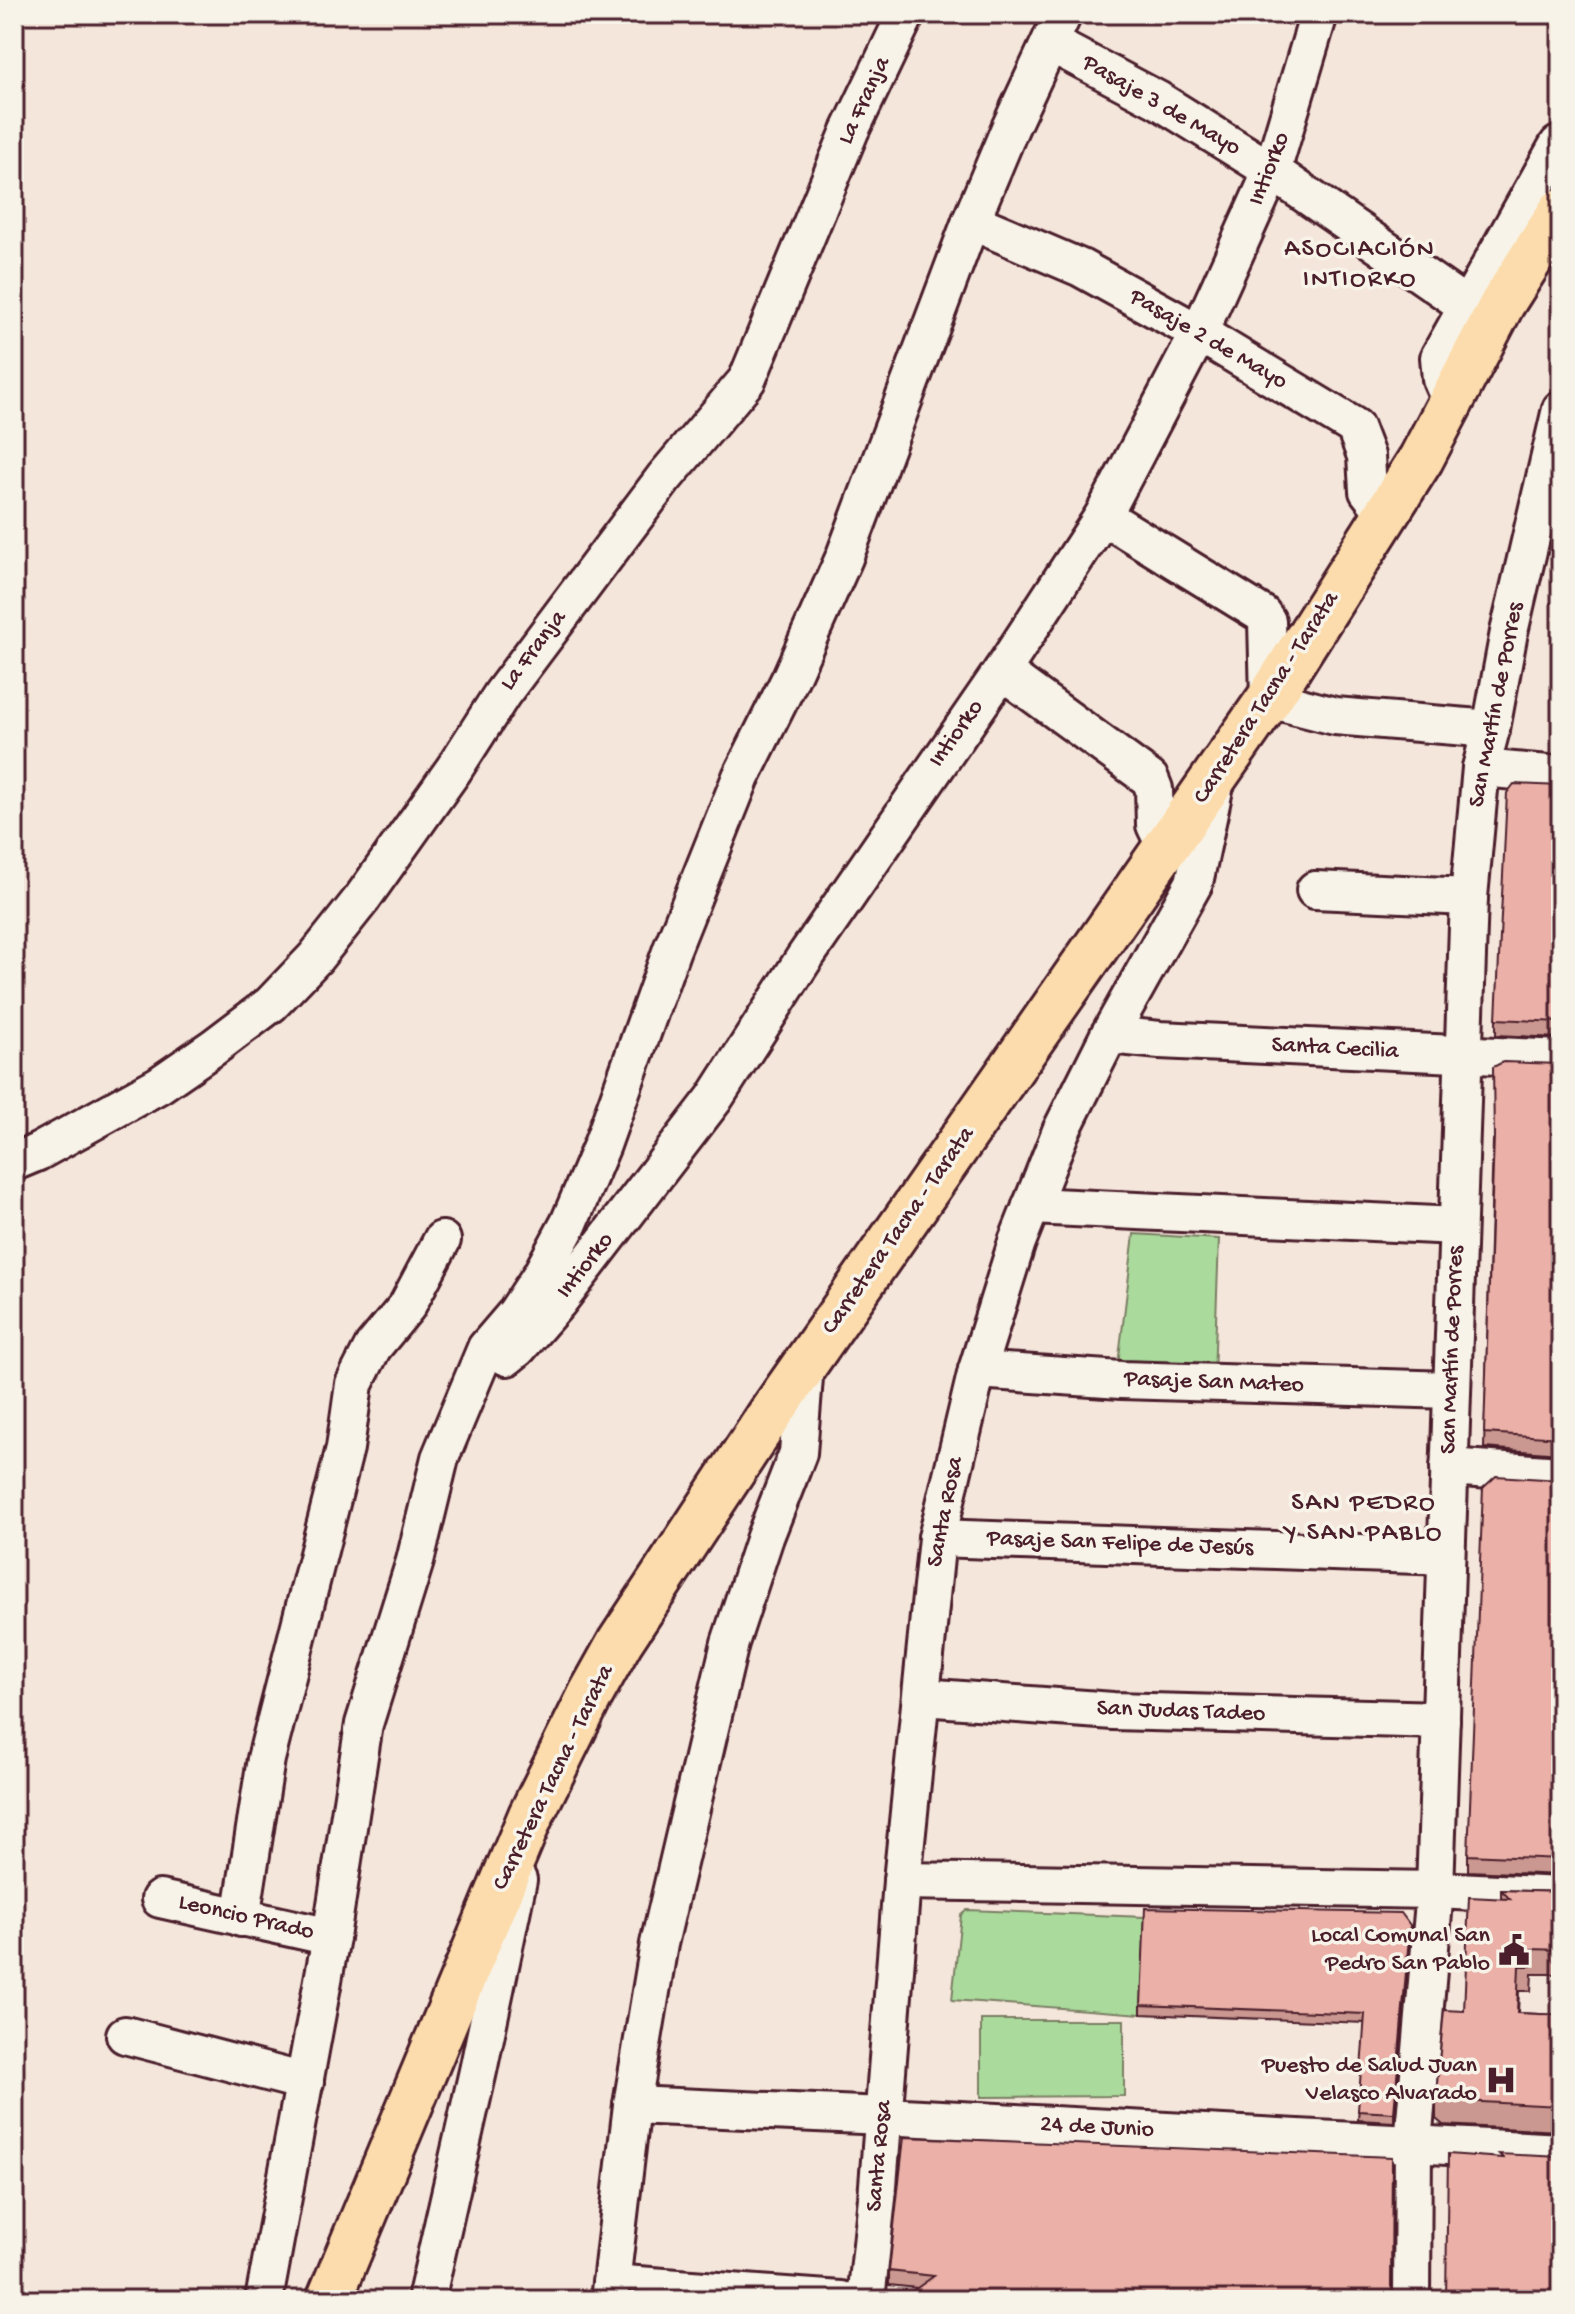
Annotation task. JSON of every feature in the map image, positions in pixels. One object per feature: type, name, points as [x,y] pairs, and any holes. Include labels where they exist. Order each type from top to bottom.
[{"type":"highway","name":"Carretera Tacna - Tarata","points":[[329,2300],[531,1815],[572,1730],[620,1642],[771,1413],[1269,699],[1421,459],[1502,304],[1561,211]]},
{"type":"street","name":"La Franja","points":[[14,1162],[38,1152],[159,1085],[214,1047],[271,1004],[315,958],[352,912],[519,670],[664,478],[747,380],[850,131],[906,14]]},
{"type":"street","name":"Intiorko","points":[[474,1382],[518,1348],[558,1302],[714,1099],[1103,516],[1199,333],[1272,171],[1319,14]]},
{"type":"street","name":"Pasaje 3 de Mayo","points":[[1056,29],[1158,100],[1272,171],[1468,307]]},
{"type":"street","points":[[264,2300],[331,1937],[364,1724],[415,1561],[440,1458],[486,1348],[516,1313],[569,1223],[602,1145],[672,949],[741,777],[790,679],[844,558],[971,221],[1056,29]]},
{"type":"street","points":[[1451,402],[1441,379],[1439,357],[1558,145]]},
{"type":"street","name":"Pasaje 2 de Mayo","points":[[971,221],[1081,268],[1199,333],[1355,427],[1366,456],[1368,491],[1386,514]]},
{"type":"street","name":"San Martín de Porres","points":[[1412,2300],[1413,2143],[1435,1890],[1469,897],[1481,768],[1561,409]]},
{"type":"street","points":[[1103,516],[1262,614],[1267,621],[1269,699],[1335,716],[1491,729]]},
{"type":"street","points":[[1002,671],[1150,779],[1154,789],[1155,825],[1166,848]]},
{"type":"street","points":[[1481,768],[1561,775]]},
{"type":"street","name":"Santa Rosa","points":[[866,2300],[902,1881],[937,1538],[977,1370],[1017,1242],[1061,1131],[1109,1035],[1194,883],[1218,774]]},
{"type":"street","points":[[1315,890],[1469,897]]},
{"type":"street","name":"Santa Cecilia","points":[[1109,1035],[1561,1059]]},
{"type":"street","points":[[1031,1206],[1457,1226]]},
{"type":"street","points":[[241,1918],[266,1759],[345,1448],[354,1384],[373,1347],[407,1306],[442,1240]]},
{"type":"street","points":[[805,1365],[798,1453],[765,1537],[730,1643],[659,1944],[632,2105],[610,2292],[841,2300]]},
{"type":"street","name":"Pasaje San Mateo","points":[[977,1370],[1121,1380],[1452,1390]]},
{"type":"street","points":[[1449,1467],[1561,1475]]},
{"type":"street","name":"Pasaje San Felipe de Jesús","points":[[937,1538],[1446,1556]]},
{"type":"street","name":"San Judas Tadeo","points":[[922,1697],[1113,1711],[1441,1720]]},
{"type":"street","points":[[426,2300],[531,1815]]},
{"type":"street","points":[[902,1881],[1435,1890],[1561,1896]]},
{"type":"street","name":"Leoncio Prado","points":[[160,1899],[331,1937]]},
{"type":"street","points":[[125,2035],[305,2082]]},
{"type":"street","name":"24 de Junio","points":[[632,2105],[1561,2152]]},
{"type":"green space","points":[[1134,1234],[1219,1239],[1214,1376],[1117,1373]]},
{"type":"green space","points":[[967,1910],[1145,1917],[1141,2014],[952,2000],[961,1915]]},
{"type":"green space","points":[[981,2020],[1124,2020],[1124,2096],[981,2097]]},
{"type":"building","points":[[1514,784],[1561,786],[1561,1022],[1496,1019],[1507,793]]},
{"type":"building","points":[[1503,1062],[1561,1064],[1561,1438],[1484,1433],[1494,1136],[1493,1067]]},
{"type":"building","points":[[1496,1476],[1561,1480],[1561,1859],[1468,1855],[1483,1488]]},
{"type":"building","points":[[1501,1890],[1561,1892],[1561,1950],[1532,1949],[1531,1966],[1519,1966],[1517,2013],[1561,2015],[1561,2106],[1443,2100],[1436,2094],[1444,2010],[1464,2011],[1469,1897],[1510,1899]]},
{"type":"building","points":[[1145,1908],[1401,1913],[1410,1925],[1394,2113],[1358,2111],[1365,2014],[1141,2005]]},
{"type":"building","points":[[904,2137],[1392,2157],[1391,2286],[1395,2298],[900,2300],[934,2276],[889,2271]]},
{"type":"building","points":[[1448,2154],[1503,2158],[1499,2154],[1561,2157],[1561,2300],[1446,2300]]},
{"type":"building","points":[[629,2291],[737,2300],[628,2300]]},
{"type":"place","name":"Local Comunal San Pedro San Pablo","points":[[1514,1950]]},
{"type":"place","name":"Puesto de Salud Juan Velasco Alvarado","points":[[1501,2080]]},
{"type":"district","name":"ASOCIACIÓN INTIORKO","points":[[1360,265]]},
{"type":"district","name":"SAN PEDRO Y SAN PABLO","points":[[1364,1519]]}]
